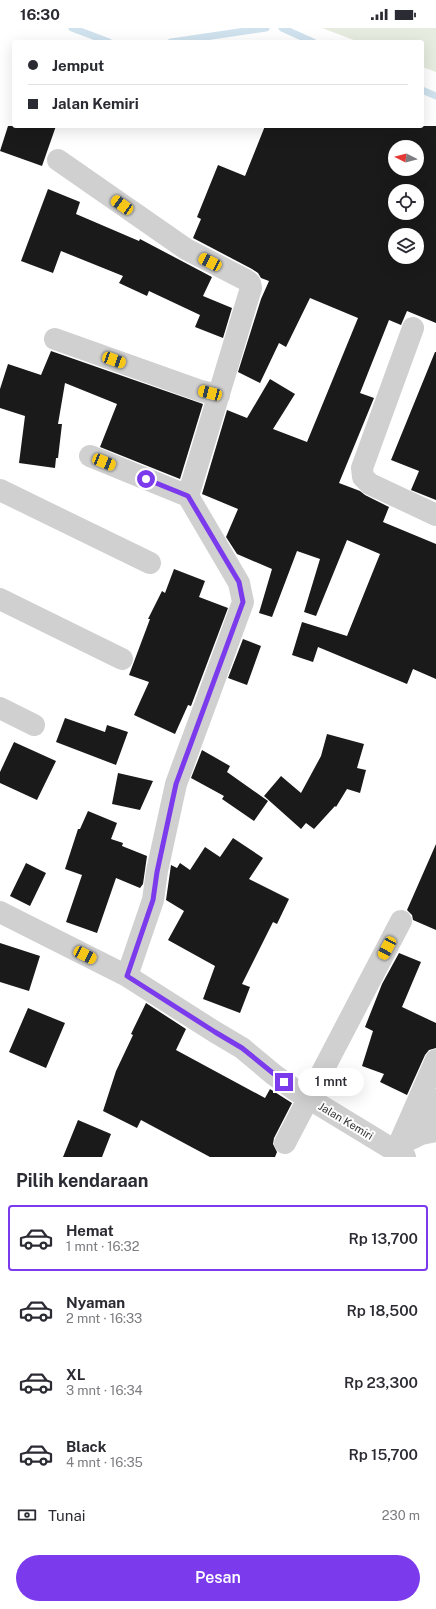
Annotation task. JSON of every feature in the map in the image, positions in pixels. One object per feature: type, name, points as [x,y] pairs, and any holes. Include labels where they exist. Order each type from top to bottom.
[{"type":"street","points":[[58,160],[186,250],[250,283],[250,296],[188,496]]},
{"type":"street","points":[[413,328],[362,468],[363,477],[370,484],[436,515]]},
{"type":"street","points":[[55,339],[219,395]]},
{"type":"street","points":[[90,456],[188,496],[239,582],[243,602],[176,784],[157,872],[153,900],[127,976]]},
{"type":"street","points":[[0,490],[150,563]]},
{"type":"street","points":[[0,599],[122,659]]},
{"type":"street","points":[[0,708],[34,724]]},
{"type":"street","name":"Jalan Kemiri","points":[[0,912],[127,976],[242,1048],[273,1074],[308,1098],[398,1150]]},
{"type":"street","points":[[285,1143],[401,920]]},
{"type":"street","points":[[398,1150],[436,1060]]},
{"type":"street","points":[[398,1150],[428,1132],[436,1100]]},
{"type":"shaded area","points":[[322,28],[436,28],[436,72],[424,68],[424,40],[354,40]]},
{"type":"building","points":[[8,126],[12,126],[12,128],[55,128],[42,166],[0,151]]},
{"type":"building","points":[[424,126],[436,126],[436,323],[407,311],[401,325],[389,320],[360,393],[374,398],[339,483],[360,491],[389,507],[383,522],[436,544],[436,679],[413,669],[407,684],[318,647],[313,662],[292,655],[302,622],[347,636],[380,554],[347,540],[316,616],[304,612],[320,559],[297,551],[272,617],[259,613],[272,569],[237,554],[226,537],[238,509],[202,494],[227,410],[247,418],[270,379],[295,394],[273,429],[307,442],[358,318],[310,298],[286,347],[279,343],[260,383],[238,372],[261,299],[269,281],[261,278],[258,273],[252,269],[193,238],[201,219],[197,217],[218,165],[245,176],[264,128],[424,128]]},
{"type":"building","points":[[48,189],[80,202],[76,214],[139,241],[140,239],[212,277],[203,296],[232,308],[223,338],[195,327],[200,315],[149,291],[147,296],[119,283],[123,276],[61,251],[53,273],[21,261]]},
{"type":"building","points":[[51,351],[203,404],[180,479],[100,447],[117,404],[65,383],[58,424],[62,424],[58,458],[56,458],[55,468],[19,463],[25,416],[0,408],[0,389],[8,364],[41,375]]},
{"type":"building","points":[[435,352],[436,500],[411,490],[419,471],[391,460]]},
{"type":"building","points":[[174,569],[205,581],[199,597],[228,608],[191,706],[188,705],[175,734],[134,715],[149,682],[129,675],[150,619],[148,619],[162,591],[165,593]]},
{"type":"building","points":[[243,639],[261,646],[247,685],[228,678]]},
{"type":"building","points":[[65,718],[105,732],[107,725],[128,732],[116,765],[56,742]]},
{"type":"building","points":[[327,734],[364,744],[357,768],[366,770],[360,793],[347,789],[336,807],[335,806],[314,829],[306,823],[301,829],[264,796],[281,776],[301,793],[321,756]]},
{"type":"building","points":[[14,742],[56,761],[37,800],[0,783],[0,772]]},
{"type":"building","points":[[202,750],[230,766],[227,772],[268,801],[254,821],[222,799],[224,796],[191,778]]},
{"type":"building","points":[[118,773],[153,781],[140,810],[112,804]]},
{"type":"building","points":[[88,811],[117,823],[111,839],[123,843],[122,846],[147,856],[143,884],[140,888],[116,878],[97,933],[66,922],[82,875],[65,869],[78,829],[80,829]]},
{"type":"building","points":[[233,838],[263,858],[249,879],[289,899],[277,924],[273,922],[242,984],[250,987],[240,1013],[203,999],[215,966],[168,940],[184,911],[166,900],[171,865],[177,868],[180,863],[190,870],[205,847],[220,857]]},
{"type":"building","points":[[436,844],[436,930],[413,920],[412,915],[407,910]]},
{"type":"building","points":[[26,863],[46,873],[30,906],[10,896]]},
{"type":"building","points":[[0,943],[40,956],[29,991],[0,982]]},
{"type":"building","points":[[399,953],[421,962],[402,1007],[436,1023],[436,1048],[429,1050],[425,1055],[407,1095],[380,1082],[384,1074],[362,1066],[373,1031],[365,1027],[382,984]]},
{"type":"building","points":[[146,1003],[186,1029],[176,1050],[265,1098],[270,1089],[292,1103],[274,1138],[273,1144],[277,1152],[275,1157],[210,1157],[141,1120],[137,1128],[103,1111],[116,1071],[133,1035],[131,1034]]},
{"type":"building","points":[[28,1008],[65,1023],[46,1068],[9,1052]]},
{"type":"building","points":[[78,1120],[111,1134],[102,1157],[63,1157]]},
{"type":"waterway","points":[[72,28],[104,40]]},
{"type":"waterway","points":[[185,40],[266,28]]},
{"type":"waterway","points":[[282,28],[309,40]]},
{"type":"waterway","points":[[424,91],[436,96]]},
{"type":"route","points":[[146,479],[188,496],[239,582],[243,602],[176,784],[157,872],[153,900],[127,976],[242,1048],[284,1082]]}]
